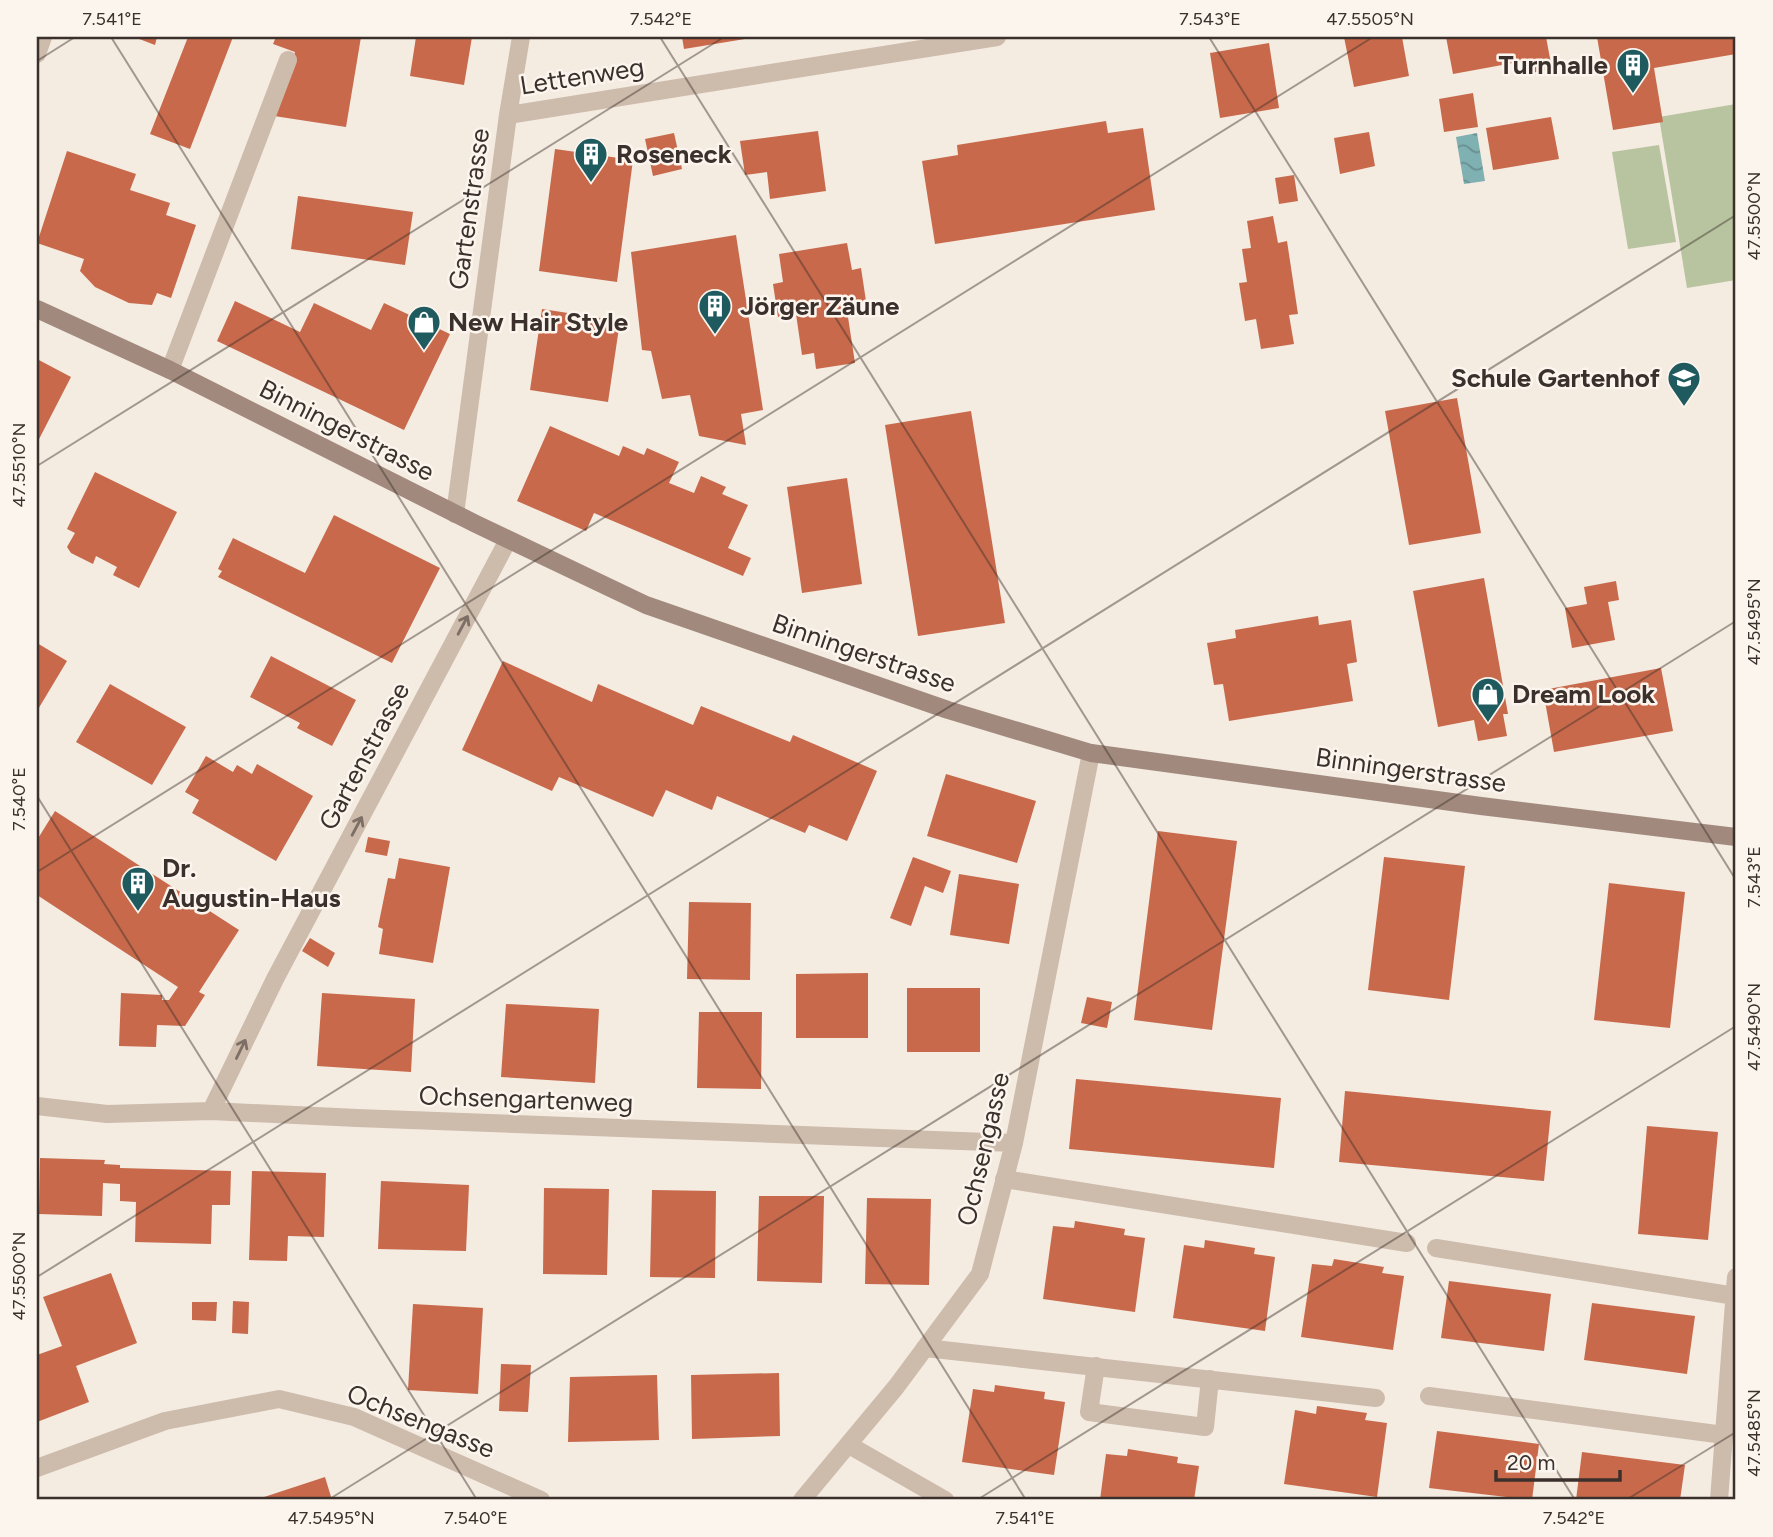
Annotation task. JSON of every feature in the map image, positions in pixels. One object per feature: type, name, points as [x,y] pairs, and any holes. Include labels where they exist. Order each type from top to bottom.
[{"type":"street","points":[[37,54],[43,37]]},
{"type":"street","name":"Gartenstrasse","points":[[455,514],[508,115],[521,37]]},
{"type":"street","name":"Lettenweg","points":[[508,115],[997,37]]},
{"type":"street","points":[[170,370],[288,60]]},
{"type":"street","name":"Binningerstrasse","points":[[37,309],[170,370],[455,514],[646,605],[948,710],[1091,753],[1481,806],[1736,837]]},
{"type":"street","name":"Gartenstrasse","points":[[211,1111],[275,979],[508,540]]},
{"type":"street","name":"Ochsengasse","points":[[802,1500],[849,1445],[980,1274],[1014,1143],[1091,753]]},
{"type":"street","name":"Ochsengartenweg","points":[[37,1106],[107,1114],[211,1111],[1014,1143]]},
{"type":"street","points":[[1004,1179],[1407,1243]]},
{"type":"street","points":[[1436,1248],[1735,1296]]},
{"type":"street","points":[[1719,1500],[1732,1381],[1736,1277]]},
{"type":"street","points":[[925,1348],[1376,1398]]},
{"type":"street","points":[[1096,1366],[1089,1412],[1205,1427],[1210,1379]]},
{"type":"street","points":[[1429,1395],[1724,1435]]},
{"type":"street","name":"Ochsengasse","points":[[37,1468],[166,1421],[279,1399],[354,1417],[541,1500]]},
{"type":"street","points":[[849,1445],[945,1500]]},
{"type":"green space","points":[[1736,104],[1736,280],[1687,288],[1659,117]]},
{"type":"green space","points":[[1659,145],[1676,242],[1628,249],[1612,152]]},
{"type":"water","points":[[1477,133],[1485,181],[1464,184],[1456,137]]},
{"type":"building","points":[[134,37],[157,37],[155,45]]},
{"type":"building","points":[[188,37],[233,37],[190,149],[150,134]]},
{"type":"building","points":[[276,37],[361,37],[346,127],[274,116],[295,52],[273,44]]},
{"type":"building","points":[[416,37],[472,37],[464,85],[410,76]]},
{"type":"building","points":[[682,37],[751,37],[751,38],[684,49]]},
{"type":"building","points":[[1344,37],[1402,37],[1409,76],[1354,87]]},
{"type":"building","points":[[1446,37],[1546,37],[1552,69],[1526,74],[1524,61],[1453,74]]},
{"type":"building","name":"Turnhalle","points":[[1597,37],[1736,37],[1736,54],[1654,68],[1663,122],[1613,130]]},
{"type":"building","points":[[1269,43],[1279,108],[1220,118],[1210,53]]},
{"type":"building","points":[[1473,93],[1478,127],[1444,132],[1439,99]]},
{"type":"building","points":[[1551,117],[1559,159],[1493,170],[1486,128]]},
{"type":"building","points":[[1106,121],[1108,133],[1143,128],[1155,210],[935,244],[922,161],[958,155],[957,145]]},
{"type":"building","points":[[818,131],[826,191],[770,199],[767,172],[745,175],[740,141]]},
{"type":"building","points":[[1369,132],[1375,166],[1340,174],[1334,138]]},
{"type":"building","points":[[674,133],[682,169],[653,176],[645,139]]},
{"type":"building","points":[[555,149],[633,160],[617,282],[539,271]]},
{"type":"building","points":[[67,151],[136,174],[130,190],[170,203],[166,215],[196,225],[171,298],[157,293],[152,305],[129,303],[95,287],[80,271],[84,259],[37,243]]},
{"type":"building","points":[[1294,175],[1298,201],[1279,204],[1275,178]]},
{"type":"building","points":[[298,196],[413,212],[405,265],[291,249]]},
{"type":"building","points":[[1273,216],[1278,243],[1287,241],[1298,314],[1289,315],[1294,344],[1261,349],[1256,319],[1245,321],[1239,283],[1247,282],[1242,249],[1251,248],[1247,221]]},
{"type":"building","name":"Jörger Zäune","points":[[736,235],[763,410],[741,414],[746,445],[699,436],[690,395],[662,399],[651,351],[642,350],[631,252]]},
{"type":"building","points":[[847,243],[852,270],[861,268],[866,301],[846,304],[855,363],[816,369],[814,353],[802,355],[796,314],[778,317],[773,284],[783,282],[779,254]]},
{"type":"building","points":[[235,301],[300,332],[314,303],[371,330],[384,303],[450,334],[404,430],[217,341]]},
{"type":"building","points":[[542,309],[620,321],[608,402],[530,390]]},
{"type":"building","points":[[37,359],[71,377],[37,443]]},
{"type":"building","points":[[1457,398],[1481,533],[1409,545],[1385,411]]},
{"type":"building","points":[[971,411],[1005,623],[918,636],[885,425]]},
{"type":"building","points":[[550,426],[619,456],[623,446],[644,455],[647,448],[679,462],[669,483],[694,493],[701,476],[726,487],[722,494],[748,505],[728,548],[751,558],[743,576],[594,513],[586,531],[517,501]]},
{"type":"building","points":[[95,472],[177,512],[139,588],[113,575],[117,567],[96,556],[93,564],[71,553],[67,547],[75,533],[67,529]]},
{"type":"building","points":[[847,478],[862,584],[802,593],[787,487]]},
{"type":"building","points":[[334,515],[440,568],[392,663],[218,577],[222,571],[218,569],[233,538],[305,573]]},
{"type":"building","points":[[1484,578],[1508,714],[1503,714],[1507,736],[1478,741],[1474,720],[1438,727],[1413,591]]},
{"type":"building","points":[[1616,581],[1619,600],[1608,602],[1615,640],[1572,648],[1565,608],[1587,604],[1584,587]]},
{"type":"building","points":[[1318,616],[1319,625],[1351,620],[1357,662],[1347,664],[1353,701],[1229,721],[1223,684],[1214,685],[1207,643],[1236,638],[1235,630]]},
{"type":"building","points":[[37,643],[67,661],[37,711]]},
{"type":"building","points":[[271,656],[356,700],[332,746],[297,728],[300,723],[250,697]]},
{"type":"building","points":[[503,661],[592,702],[598,684],[693,725],[701,706],[790,742],[793,735],[877,771],[847,841],[809,825],[805,833],[717,796],[712,810],[666,790],[653,817],[559,777],[552,791],[462,750]]},
{"type":"building","points":[[1661,668],[1673,731],[1554,752],[1543,690]]},
{"type":"building","points":[[110,684],[186,727],[152,785],[76,742]]},
{"type":"building","points":[[206,756],[233,772],[237,765],[252,774],[257,764],[313,796],[276,861],[192,813],[199,800],[185,792]]},
{"type":"building","points":[[946,774],[1036,801],[1017,863],[927,836]]},
{"type":"building","name":"Dr. Augustin-Haus","points":[[55,811],[239,930],[199,992],[205,995],[185,1026],[157,1025],[156,1047],[119,1046],[121,993],[162,995],[162,1000],[169,1000],[178,987],[37,895],[37,840]]},
{"type":"building","points":[[1158,831],[1237,841],[1212,1030],[1134,1020]]},
{"type":"building","points":[[368,837],[390,841],[387,856],[365,852]]},
{"type":"building","points":[[913,857],[951,871],[943,893],[925,886],[911,926],[890,918]]},
{"type":"building","points":[[1384,857],[1465,866],[1449,1000],[1368,990]]},
{"type":"building","points":[[399,858],[450,867],[433,963],[379,954],[383,929],[378,927],[388,878],[395,879]]},
{"type":"building","points":[[959,874],[1019,884],[1009,944],[950,935]]},
{"type":"building","points":[[1609,883],[1685,892],[1670,1028],[1594,1020]]},
{"type":"building","points":[[689,902],[751,903],[750,980],[687,979]]},
{"type":"building","points":[[310,938],[335,953],[328,967],[302,951]]},
{"type":"building","points":[[868,973],[868,1038],[796,1038],[796,974]]},
{"type":"building","points":[[907,988],[980,988],[980,1052],[907,1052]]},
{"type":"building","points":[[322,993],[415,999],[411,1072],[317,1066]]},
{"type":"building","points":[[1087,997],[1112,1002],[1107,1028],[1081,1023]]},
{"type":"building","points":[[506,1004],[599,1009],[595,1083],[501,1077]]},
{"type":"building","points":[[699,1012],[762,1012],[761,1089],[697,1088]]},
{"type":"building","points":[[1076,1079],[1281,1098],[1274,1168],[1069,1149]]},
{"type":"building","points":[[1345,1091],[1551,1111],[1544,1181],[1339,1162]]},
{"type":"building","points":[[1647,1126],[1718,1132],[1708,1240],[1638,1234]]},
{"type":"building","points":[[40,1158],[105,1160],[104,1164],[120,1165],[120,1168],[231,1171],[230,1205],[212,1205],[211,1244],[135,1242],[136,1202],[120,1201],[120,1184],[103,1183],[102,1216],[39,1214]]},
{"type":"building","points":[[252,1171],[326,1173],[324,1237],[288,1236],[287,1261],[249,1260]]},
{"type":"building","points":[[381,1181],[469,1185],[466,1251],[378,1249]]},
{"type":"building","points":[[544,1188],[609,1189],[607,1275],[543,1274]]},
{"type":"building","points":[[652,1190],[716,1191],[715,1278],[650,1277]]},
{"type":"building","points":[[759,1196],[824,1196],[822,1283],[757,1281]]},
{"type":"building","points":[[867,1198],[931,1199],[929,1285],[865,1284]]},
{"type":"building","points":[[1075,1221],[1125,1229],[1124,1235],[1145,1238],[1135,1312],[1043,1299],[1053,1226],[1074,1228]]},
{"type":"building","points":[[1205,1240],[1255,1248],[1254,1254],[1275,1257],[1265,1331],[1173,1318],[1184,1245],[1204,1248]]},
{"type":"building","points":[[1334,1259],[1384,1267],[1382,1273],[1404,1276],[1393,1350],[1301,1337],[1312,1264],[1332,1266]]},
{"type":"building","points":[[111,1273],[137,1343],[76,1366],[89,1402],[37,1422],[37,1355],[62,1346],[43,1297]]},
{"type":"building","points":[[1449,1281],[1551,1294],[1544,1351],[1441,1338]]},
{"type":"building","points":[[233,1301],[249,1302],[248,1334],[232,1333]]},
{"type":"building","points":[[192,1302],[217,1302],[216,1321],[192,1320]]},
{"type":"building","points":[[1592,1303],[1695,1316],[1687,1374],[1584,1360]]},
{"type":"building","points":[[413,1304],[483,1308],[478,1394],[408,1390]]},
{"type":"building","points":[[501,1364],[531,1365],[528,1412],[499,1411]]},
{"type":"building","points":[[779,1373],[780,1436],[692,1439],[691,1375]]},
{"type":"building","points":[[657,1375],[659,1440],[568,1442],[570,1377]]},
{"type":"building","points":[[995,1385],[1045,1392],[1044,1399],[1065,1402],[1054,1475],[962,1462],[973,1389],[994,1392]]},
{"type":"building","points":[[1317,1406],[1367,1413],[1365,1420],[1387,1423],[1377,1497],[1284,1484],[1295,1410],[1316,1414]]},
{"type":"building","points":[[1437,1431],[1539,1444],[1532,1500],[1429,1488]]},
{"type":"building","points":[[1128,1449],[1178,1457],[1177,1463],[1199,1466],[1194,1500],[1100,1500],[1106,1454],[1127,1456]]},
{"type":"building","points":[[1582,1452],[1685,1465],[1680,1500],[1576,1500]]},
{"type":"building","points":[[325,1477],[332,1500],[255,1500]]},
{"type":"place","name":"Turnhalle","points":[[1633,95]]},
{"type":"place","name":"Roseneck","points":[[591,184]]},
{"type":"place","name":"Jörger Zäune","points":[[715,336]]},
{"type":"place","name":"New Hair Style","points":[[424,352]]},
{"type":"place","name":"Schule Gartenhof","points":[[1684,408]]},
{"type":"place","name":"Dream Look","points":[[1488,724]]},
{"type":"place","name":"Dr. Augustin-Haus","points":[[138,913]]}]
